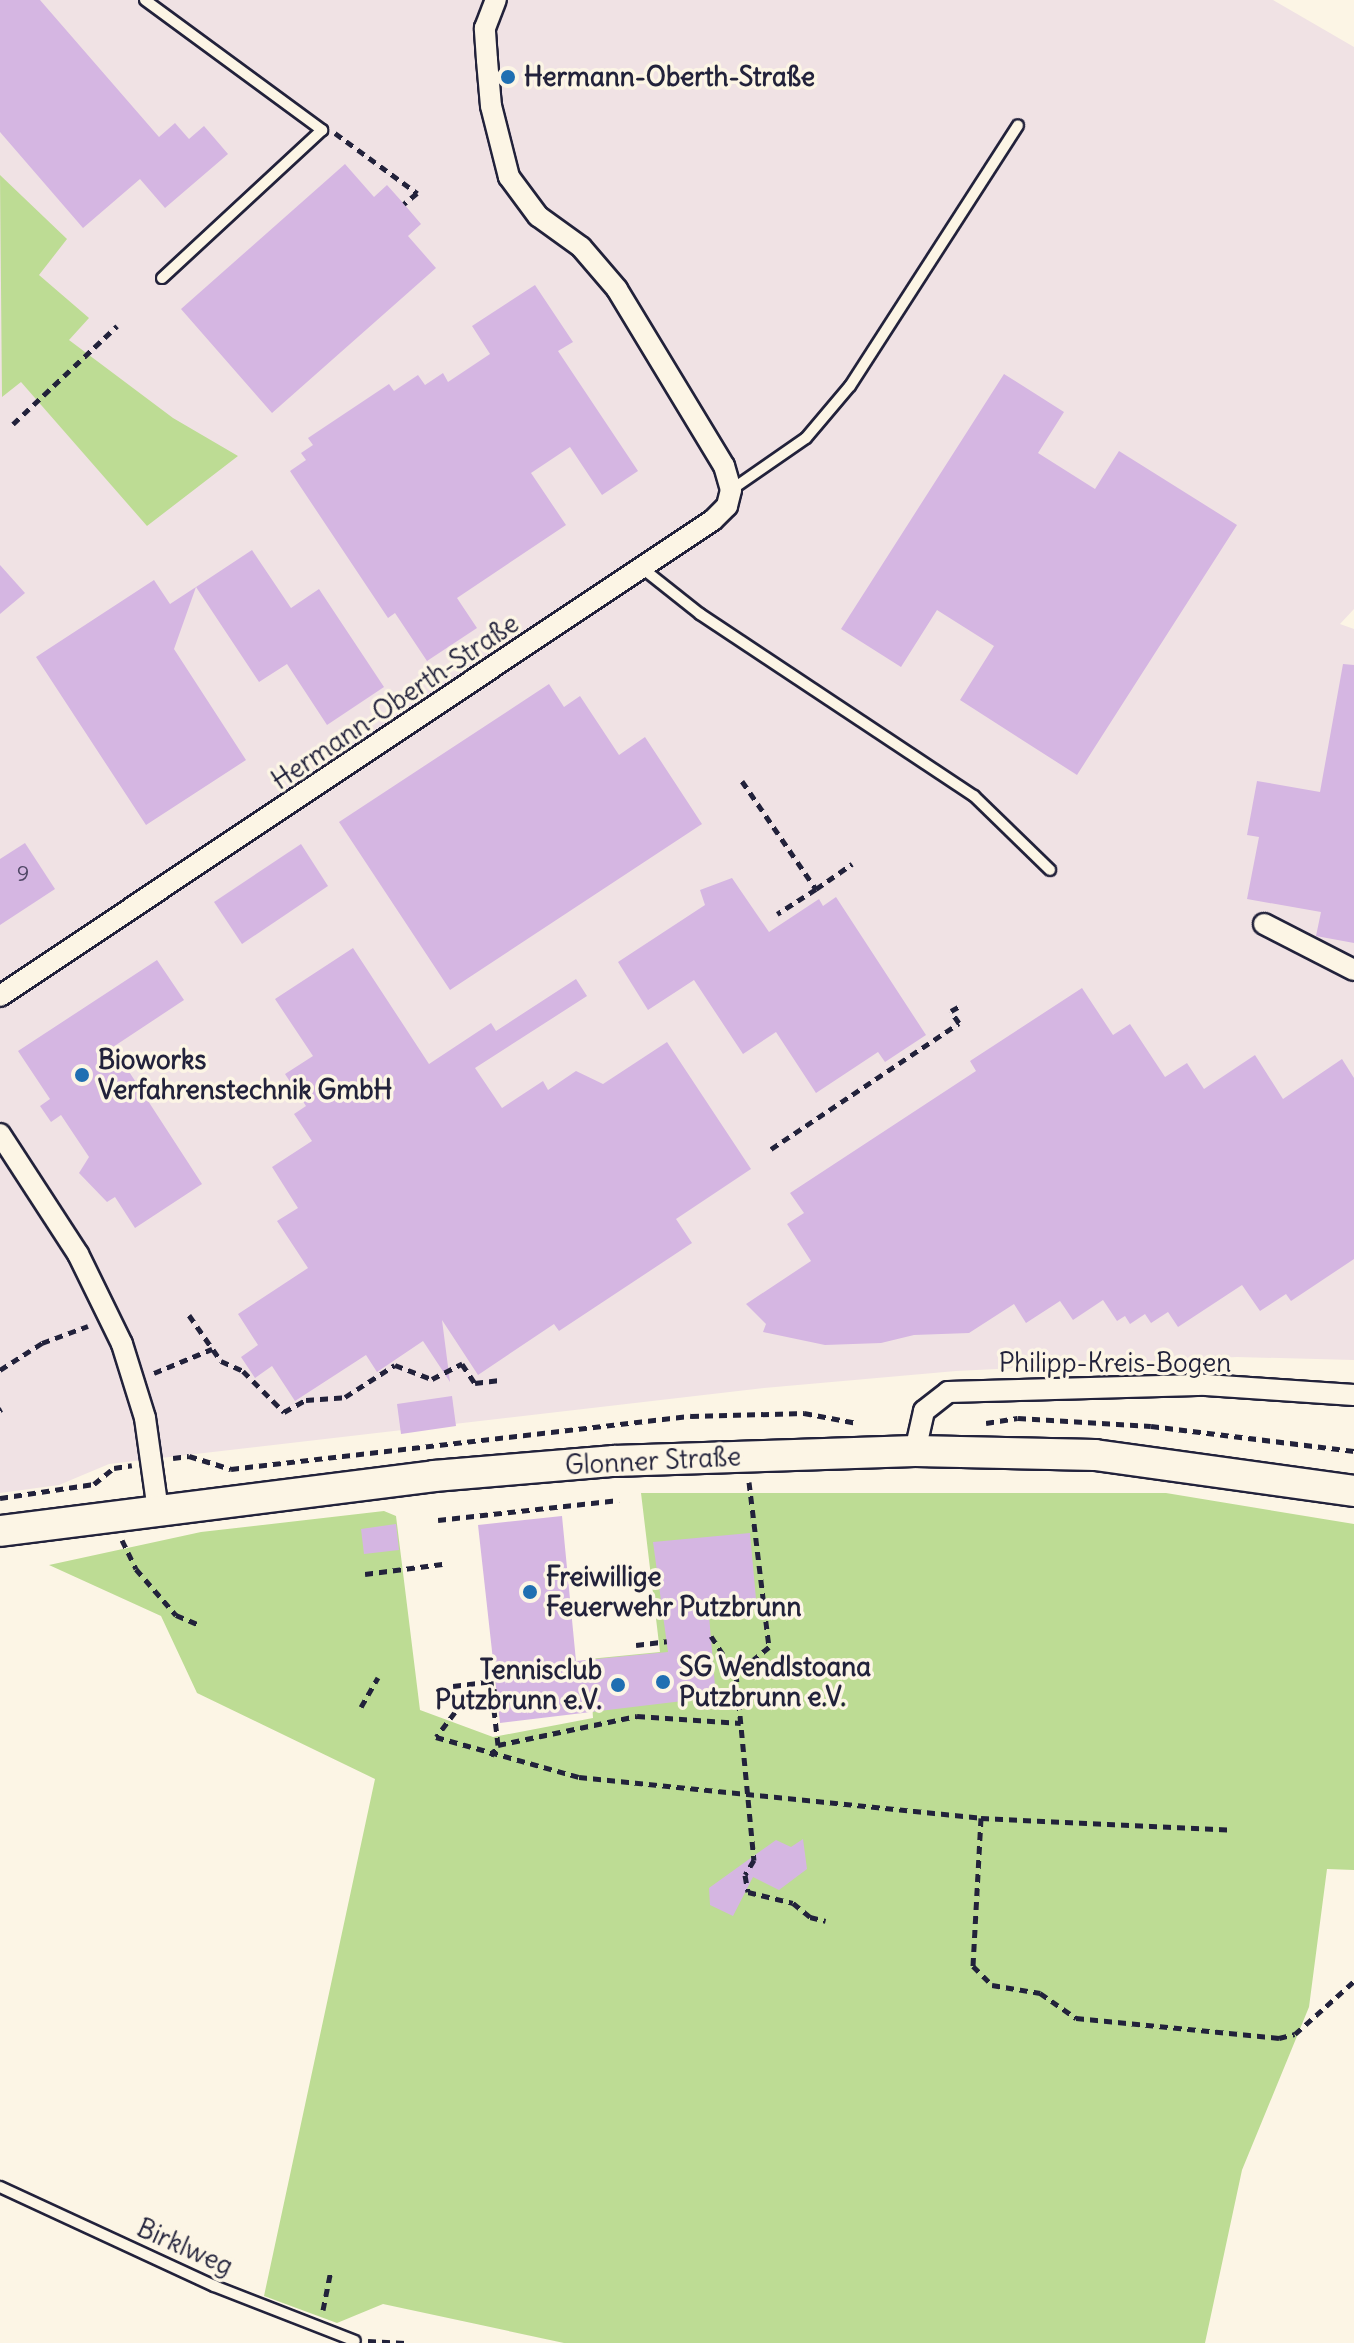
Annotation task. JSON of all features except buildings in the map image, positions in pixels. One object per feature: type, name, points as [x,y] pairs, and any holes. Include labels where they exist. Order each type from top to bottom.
[{"type":"street","points":[[496,0],[485,28],[487,60],[491,106],[509,177],[538,216],[581,247],[617,289],[724,466],[731,490]]},
{"type":"street","name":"Hermann-Oberth-Straße","points":[[0,996],[713,520],[727,506],[731,490]]},
{"type":"street","points":[[1264,924],[1354,970]]},
{"type":"street","points":[[0,1134],[78,1254],[110,1319],[135,1381],[158,1510]]},
{"type":"street","name":"Philipp-Kreis-Bogen","points":[[915,1451],[924,1411],[948,1392],[1206,1385],[1354,1395]]},
{"type":"street","name":"Glonner Straße","points":[[0,1531],[434,1476],[614,1461],[915,1451],[1095,1455],[1354,1491]]},
{"type":"lane","points":[[145,0],[322,130],[162,278]]},
{"type":"lane","points":[[731,490],[806,438],[850,386],[1018,125]]},
{"type":"lane","points":[[642,568],[700,614],[974,796],[1050,870]]},
{"type":"lane","name":"Birklweg","points":[[0,2187],[214,2286],[355,2341]]},
{"type":"path","points":[[322,130],[336,133],[417,193],[404,204]]},
{"type":"path","points":[[13,424],[117,326]]},
{"type":"path","points":[[742,781],[816,889]]},
{"type":"path","points":[[777,914],[852,864]]},
{"type":"path","points":[[771,1149],[959,1023],[951,1011],[960,1006]]},
{"type":"path","points":[[189,1315],[212,1349],[284,1412],[306,1400],[345,1397],[395,1365],[432,1379],[462,1364],[475,1383],[500,1380]]},
{"type":"path","points":[[0,1370],[42,1343],[110,1319]]},
{"type":"path","points":[[165,1368],[212,1349]]},
{"type":"path","points":[[0,1498],[94,1484],[114,1468],[189,1456],[231,1469],[691,1416],[804,1413],[861,1424]]},
{"type":"path","points":[[736,1674],[769,1647],[750,1490]]},
{"type":"path","points":[[438,1520],[619,1500]]},
{"type":"path","points":[[121,1539],[136,1569],[176,1615],[200,1625]]},
{"type":"path","points":[[365,1574],[442,1564]]},
{"type":"path","points":[[711,1636],[736,1674],[754,1860],[745,1875],[748,1892],[793,1903],[810,1917],[826,1921]]},
{"type":"path","points":[[636,1645],[667,1641]]},
{"type":"path","points":[[361,1707],[378,1677]]},
{"type":"path","points":[[453,1686],[491,1681],[495,1692],[498,1745],[491,1756]]},
{"type":"path","points":[[455,1712],[436,1737],[491,1756],[579,1777],[981,1818],[1233,1830]]},
{"type":"path","points":[[498,1745],[637,1716],[741,1723]]},
{"type":"path","points":[[981,1818],[973,1966],[992,1985],[1040,1993],[1076,2018],[1279,2038],[1295,2034],[1354,1981]]},
{"type":"path","points":[[318,2326],[331,2270]]},
{"type":"path","points":[[394,2341],[406,2343]]},
{"type":"shaded area","points":[[0,0],[1273,0],[1354,47],[1354,609],[1340,624],[1354,629],[1354,1360],[1237,1357],[956,1371],[764,1388],[109,1464],[59,1485],[0,1493]]},
{"type":"green space","points":[[0,175],[67,239],[39,275],[89,318],[69,340],[173,418],[238,456],[147,526],[21,382],[2,397]]},
{"type":"green space","points":[[641,1493],[1166,1493],[1354,1524],[1354,1870],[1327,1869],[1309,2007],[1242,2170],[1205,2343],[564,2343],[383,2304],[337,2323],[264,2296],[375,1779],[197,1693],[161,1616],[49,1565],[201,1532],[384,1511],[396,1516],[420,1710],[493,1737],[593,1718],[589,1659],[660,1652]]},
{"type":"place","name":"Hermann-Oberth-Straße","points":[[508,77]]},
{"type":"place","name":"Bioworks Verfahrenstechnik GmbH","points":[[82,1075]]},
{"type":"place","name":"Freiwillige Feuerwehr Putzbrunn","points":[[530,1592]]},
{"type":"place","name":"SG Wendlstoana Putzbrunn e.V.","points":[[663,1682]]},
{"type":"place","name":"Tennisclub Putzbrunn e.V.","points":[[618,1685]]}]
